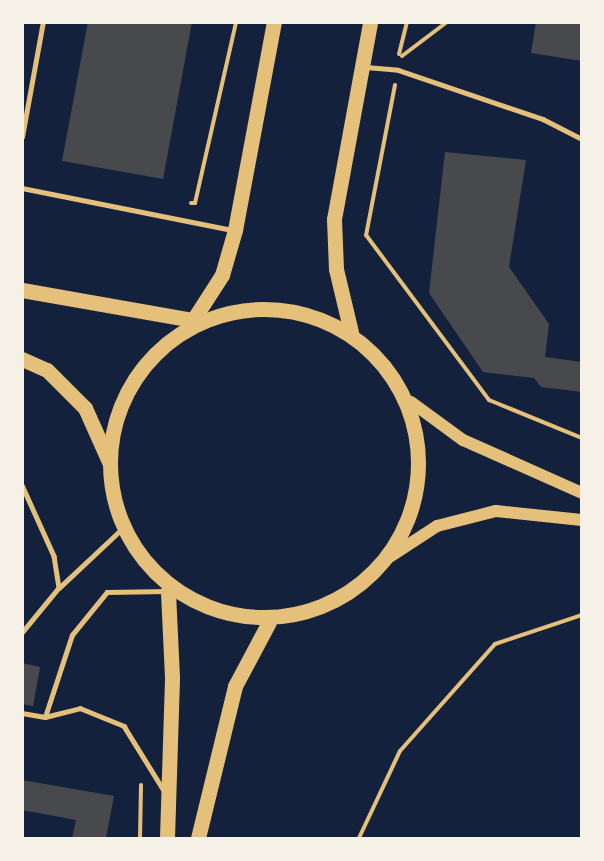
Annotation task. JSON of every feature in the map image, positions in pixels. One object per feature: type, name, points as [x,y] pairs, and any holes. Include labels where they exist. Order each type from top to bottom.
[{"type":"main road","points":[[110,464],[122,409],[148,361],[193,320],[222,275],[235,230],[274,22]]},
{"type":"main road","points":[[351,332],[336,269],[334,219],[370,22]]},
{"type":"main road","points":[[22,290],[193,320],[234,309],[295,313],[351,332],[385,365],[411,402],[463,440],[582,493]]},
{"type":"main road","points":[[22,359],[47,370],[85,408],[110,464],[115,502],[136,556],[168,591],[213,614],[269,622],[333,599],[388,558],[437,526],[496,511],[558,514],[582,520]]},
{"type":"main road","points":[[388,558],[412,503],[418,458],[411,402]]},
{"type":"main road","points":[[167,838],[172,677],[168,591]]},
{"type":"main road","points":[[198,838],[235,686],[269,622]]},
{"type":"lane","points":[[22,137],[43,22]]},
{"type":"lane","points":[[363,66],[398,70],[543,119],[582,140]]},
{"type":"lane","points":[[22,188],[235,230]]},
{"type":"lane","points":[[22,485],[54,556],[59,588]]},
{"type":"lane","points":[[22,633],[59,588],[124,526]]},
{"type":"lane","points":[[45,717],[72,635],[107,592],[168,591]]},
{"type":"lane","points":[[22,713],[45,717],[80,708],[124,726],[168,797]]},
{"type":"path","points":[[183,201],[195,203],[236,22]]},
{"type":"path","points":[[407,22],[398,59],[447,22]]},
{"type":"path","points":[[398,70],[366,235],[489,400],[582,438]]},
{"type":"path","points":[[358,838],[400,751],[495,644],[582,615]]},
{"type":"path","points":[[140,838],[142,755]]},
{"type":"building","points":[[88,22],[192,22],[163,179],[62,161]]},
{"type":"building","points":[[536,22],[582,22],[582,61],[531,53]]},
{"type":"building","points":[[445,152],[526,160],[509,267],[549,324],[545,357],[582,362],[582,392],[541,387],[534,378],[483,372],[429,293]]},
{"type":"building","points":[[22,663],[40,667],[33,706],[22,704]]},
{"type":"building","points":[[22,780],[114,796],[106,838],[72,838],[76,820],[22,810]]}]
